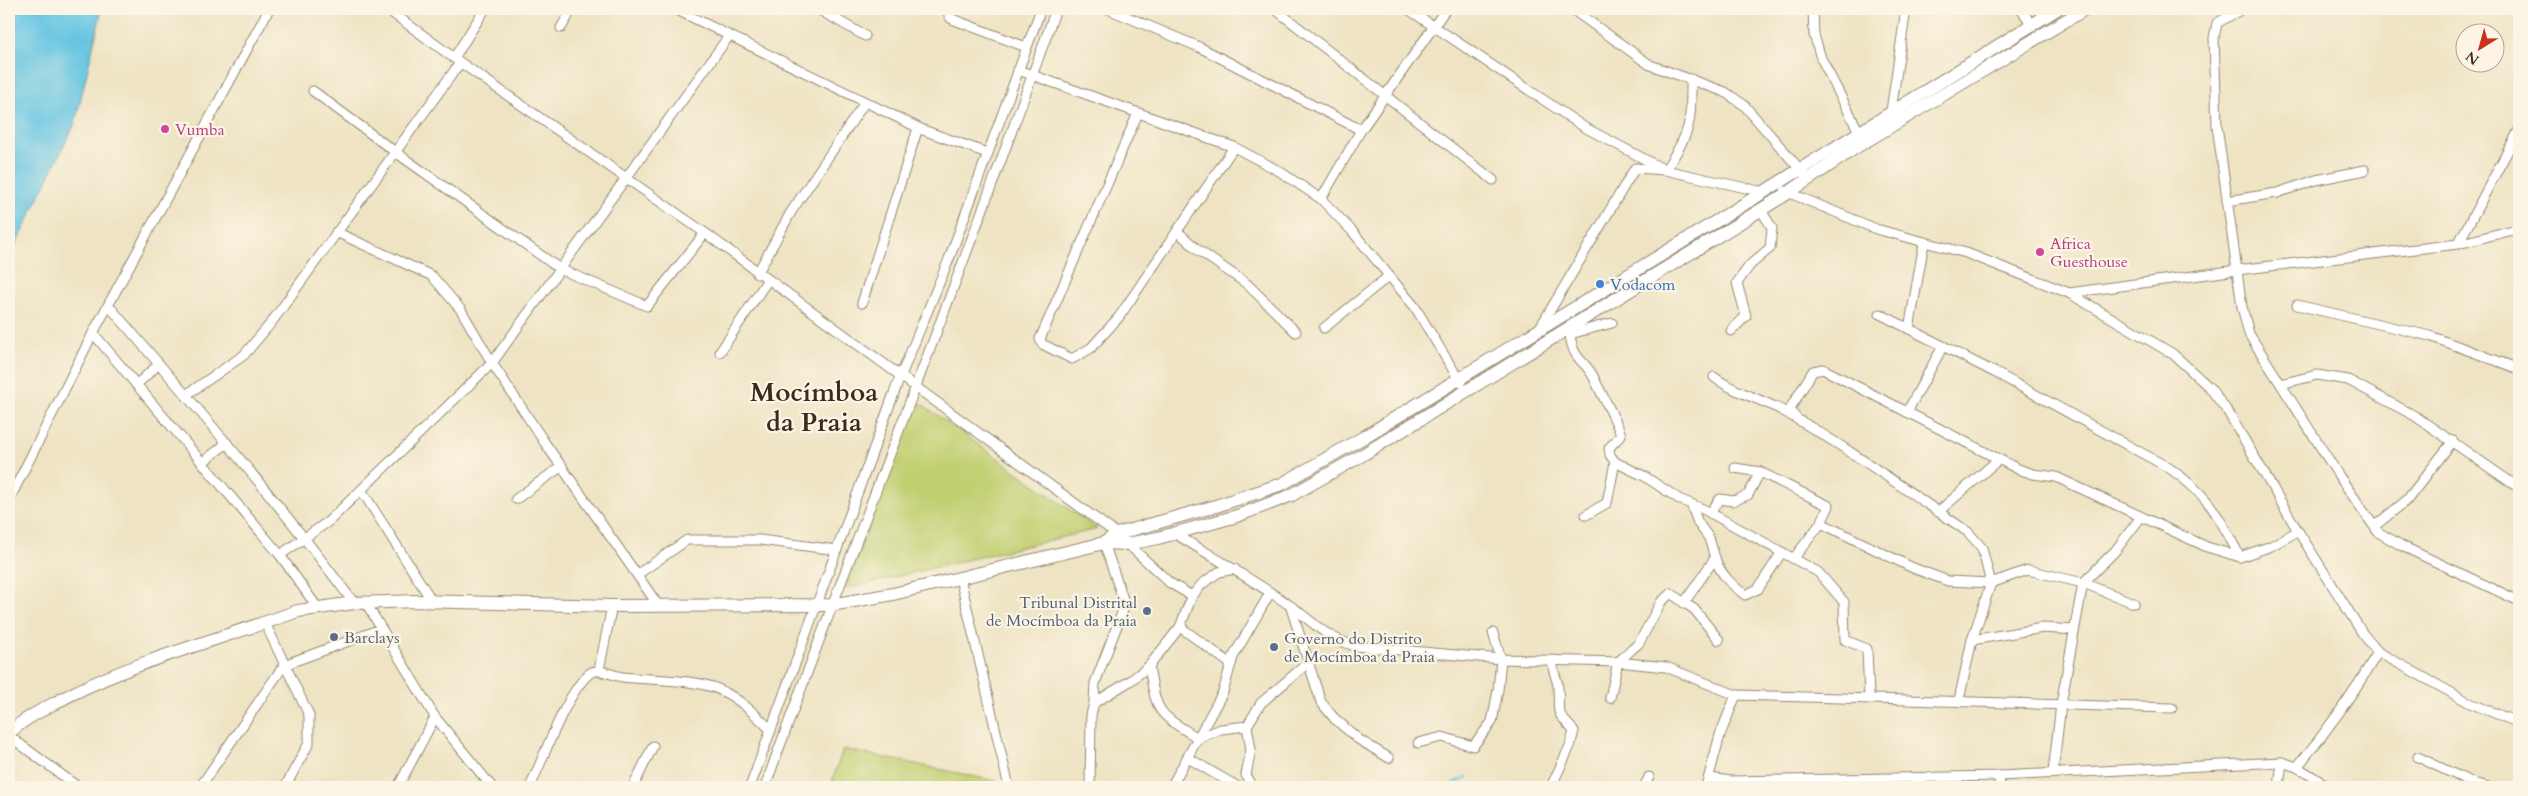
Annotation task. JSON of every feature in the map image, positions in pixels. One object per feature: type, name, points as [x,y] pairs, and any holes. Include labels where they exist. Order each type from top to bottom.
[{"type":"street","points":[[9,500],[93,333],[269,9]]},
{"type":"street","points":[[387,9],[705,233],[757,274],[1117,534],[1170,583],[1192,596]]},
{"type":"street","points":[[186,396],[244,355],[271,323],[457,60],[485,9]]},
{"type":"street","points":[[561,28],[572,9]]},
{"type":"street","points":[[675,9],[918,128],[988,153]]},
{"type":"street","points":[[818,9],[865,36]]},
{"type":"street","points":[[948,9],[949,16],[952,19],[1026,47]]},
{"type":"street","points":[[750,787],[901,377],[957,237],[1041,9]]},
{"type":"street","points":[[765,787],[831,605],[972,242],[1056,9]]},
{"type":"street","points":[[1108,9],[1199,47],[1361,130]]},
{"type":"street","points":[[1275,9],[1494,180]]},
{"type":"street","points":[[1408,9],[1584,127],[1665,170]]},
{"type":"street","points":[[1321,198],[1361,130],[1446,9]]},
{"type":"street","points":[[1572,9],[1650,65],[1725,92],[1744,105],[1808,179]]},
{"type":"street","points":[[1813,9],[1814,35],[1821,58],[1859,132]]},
{"type":"street","points":[[1891,111],[1906,9]]},
{"type":"street","points":[[2022,9],[2031,25]]},
{"type":"street","points":[[78,787],[9,734],[24,719],[87,686],[142,664],[298,611],[316,607],[360,603],[432,601],[612,606],[831,605],[960,578],[1104,542],[1117,534],[1207,509],[1282,484],[1364,437],[1539,328],[1764,192],[2057,9]]},
{"type":"street","points":[[1104,542],[1128,544],[1174,533],[1237,516],[1292,495],[1364,454],[2085,9]]},
{"type":"street","points":[[2242,9],[2220,20],[2214,29],[2217,126],[2242,307],[2249,334],[2339,476],[2376,525],[2378,532],[2387,539],[2519,601]]},
{"type":"street","points":[[2019,32],[2026,44]]},
{"type":"street","points":[[280,555],[329,521],[492,363],[628,179],[672,113],[729,36]]},
{"type":"street","points":[[1018,70],[1234,147],[1279,171],[1321,198],[1352,231],[1415,307],[1466,390]]},
{"type":"street","points":[[1665,170],[1684,143],[1691,120],[1691,79]]},
{"type":"street","points":[[314,91],[394,151],[560,269],[647,306],[705,233]]},
{"type":"street","points":[[757,274],[791,212],[865,102]]},
{"type":"street","points":[[1138,113],[1040,339],[1042,344],[1072,359],[1091,348],[1119,317],[1234,147]]},
{"type":"street","points":[[862,302],[918,128]]},
{"type":"street","points":[[2458,244],[2519,130]]},
{"type":"street","points":[[1539,328],[1635,168],[1665,170],[1764,192]]},
{"type":"street","points":[[2228,201],[2277,193],[2316,180],[2365,170]]},
{"type":"street","points":[[1778,183],[1788,193],[1876,229],[1966,253],[2069,293],[2173,354],[2210,388],[2244,437],[2298,531],[2363,634],[2378,652],[2470,703],[2519,723]]},
{"type":"street","points":[[1732,331],[1746,316],[1737,283],[1750,265],[1770,248],[1772,228],[1761,210]]},
{"type":"street","points":[[2069,293],[2237,270],[2458,244],[2513,230],[2519,232]]},
{"type":"street","points":[[1177,231],[1198,250],[1248,284],[1296,332]]},
{"type":"street","points":[[336,232],[432,276],[461,310],[492,363],[658,605]]},
{"type":"street","points":[[957,237],[972,242]]},
{"type":"street","points":[[1909,329],[1924,243]]},
{"type":"street","points":[[1324,328],[1389,276]]},
{"type":"street","points":[[720,352],[767,281]]},
{"type":"street","points":[[2297,305],[2430,336],[2519,369]]},
{"type":"street","points":[[109,306],[227,443],[381,629],[435,717],[492,787]]},
{"type":"street","points":[[1880,314],[2129,445],[2189,482],[2214,508],[2240,557]]},
{"type":"street","points":[[1612,323],[1570,334],[1572,350],[1594,377],[1598,389],[1613,412],[1621,435],[1609,448],[1610,455],[1615,462],[1644,476],[1679,499],[1710,513],[1818,572],[1844,602],[1845,640],[1868,649],[1869,698]]},
{"type":"street","points":[[93,333],[280,555],[316,607]]},
{"type":"street","points":[[1907,412],[1943,346]]},
{"type":"street","points":[[136,385],[159,364]]},
{"type":"street","points":[[1797,419],[1791,412],[1791,407],[1813,371],[1819,368],[1998,460],[2033,474],[2056,477],[2100,495],[2207,548],[2240,557],[2271,546],[2298,531]]},
{"type":"street","points":[[2281,384],[2317,375],[2348,380],[2415,416],[2519,488]]},
{"type":"street","points":[[1714,377],[1729,388],[1757,399],[1797,419],[1968,532],[1982,548],[1990,583],[1972,640],[1959,700]]},
{"type":"street","points":[[2376,525],[2407,500],[2453,441]]},
{"type":"street","points":[[202,462],[227,443]]},
{"type":"street","points":[[1938,512],[1998,460]]},
{"type":"street","points":[[1586,514],[1607,503],[1615,462]]},
{"type":"street","points":[[516,499],[562,466]]},
{"type":"street","points":[[1735,468],[1760,472],[1829,506],[1822,523],[1794,558]]},
{"type":"street","points":[[1710,513],[1720,499],[1733,501],[1748,495],[1760,472]]},
{"type":"street","points":[[362,491],[432,601]]},
{"type":"street","points":[[1691,504],[1698,523],[1709,538],[1717,565],[1729,582],[1745,595],[1758,589],[1782,552]]},
{"type":"street","points":[[2053,773],[2061,704],[2083,583],[2115,551],[2142,517]]},
{"type":"street","points":[[1822,523],[1913,568],[1948,581],[1990,583],[2028,570],[2083,583],[2134,603]]},
{"type":"street","points":[[1174,533],[1235,569],[1291,606],[1329,636],[1355,646],[1501,660],[1618,662],[1666,666],[1736,695],[1959,700],[2172,708]]},
{"type":"street","points":[[638,574],[687,540],[760,540],[837,550]]},
{"type":"street","points":[[1090,787],[1091,714],[1094,703],[1095,683],[1125,605],[1104,542]]},
{"type":"street","points":[[1684,603],[1715,558]]},
{"type":"street","points":[[1094,703],[1130,681],[1148,666],[1180,627],[1192,596],[1202,584],[1219,572],[1235,569]]},
{"type":"street","points":[[960,578],[1009,787]]},
{"type":"street","points":[[1171,787],[1223,692],[1231,664],[1270,593]]},
{"type":"street","points":[[1610,698],[1618,662],[1639,643],[1661,602],[1671,593],[1694,608],[1718,640]]},
{"type":"street","points":[[598,670],[612,606]]},
{"type":"street","points":[[1291,606],[1321,702],[1326,711],[1358,739],[1388,758]]},
{"type":"street","points":[[265,623],[309,715],[310,732],[308,743],[285,787]]},
{"type":"street","points":[[1180,627],[1231,664]]},
{"type":"street","points":[[1972,640],[2043,628],[2074,630]]},
{"type":"street","points":[[200,787],[284,665],[381,629]]},
{"type":"street","points":[[1418,743],[1442,736],[1474,746],[1492,722],[1501,660],[1493,633]]},
{"type":"street","points":[[2297,766],[2325,734],[2345,706],[2378,652]]},
{"type":"street","points":[[1551,787],[1570,746],[1574,731],[1559,715],[1557,705],[1558,686],[1552,669],[1553,660]]},
{"type":"street","points":[[1253,787],[1246,775],[1250,750],[1247,726],[1261,703],[1309,662]]},
{"type":"street","points":[[1148,666],[1154,697],[1160,712],[1198,738]]},
{"type":"street","points":[[530,787],[567,707],[589,674],[598,670],[611,676],[711,686],[751,709],[770,730]]},
{"type":"street","points":[[1736,695],[1720,736],[1707,783],[1731,781],[1839,784],[2282,762],[2297,766],[2329,787]]},
{"type":"street","points":[[398,787],[435,717]]},
{"type":"street","points":[[775,718],[789,722]]},
{"type":"street","points":[[1198,738],[1220,729],[1247,726]]},
{"type":"street","points":[[633,787],[652,746]]},
{"type":"street","points":[[2418,757],[2473,783],[2488,787]]},
{"type":"street","points":[[1188,758],[1238,787]]},
{"type":"street","points":[[2279,787],[2282,762]]},
{"type":"street","points":[[1999,787],[2000,776]]},
{"type":"street","points":[[1644,787],[1649,777]]},
{"type":"green space","points":[[916,400],[1097,529],[845,589]]},
{"type":"green space","points":[[843,749],[996,781],[998,787],[830,787]]},
{"type":"water","points":[[9,9],[102,9],[75,123],[9,259]]},
{"type":"waterway","points":[[1446,787],[1467,777]]},
{"type":"place","name":"Vumba","points":[[165,129]]},
{"type":"place","name":"Africa Guesthouse","points":[[2040,252]]},
{"type":"place","name":"Vodacom","points":[[1600,284]]},
{"type":"place","name":"Tribunal Distrital de Mocímboa da Praia","points":[[1147,611]]},
{"type":"place","name":"Barclays","points":[[334,637]]},
{"type":"place","name":"Governo do Distrito de Mocímboa da Praia","points":[[1274,647]]},
{"type":"district","name":"Mocímboa da Praia","points":[[814,407]]}]
